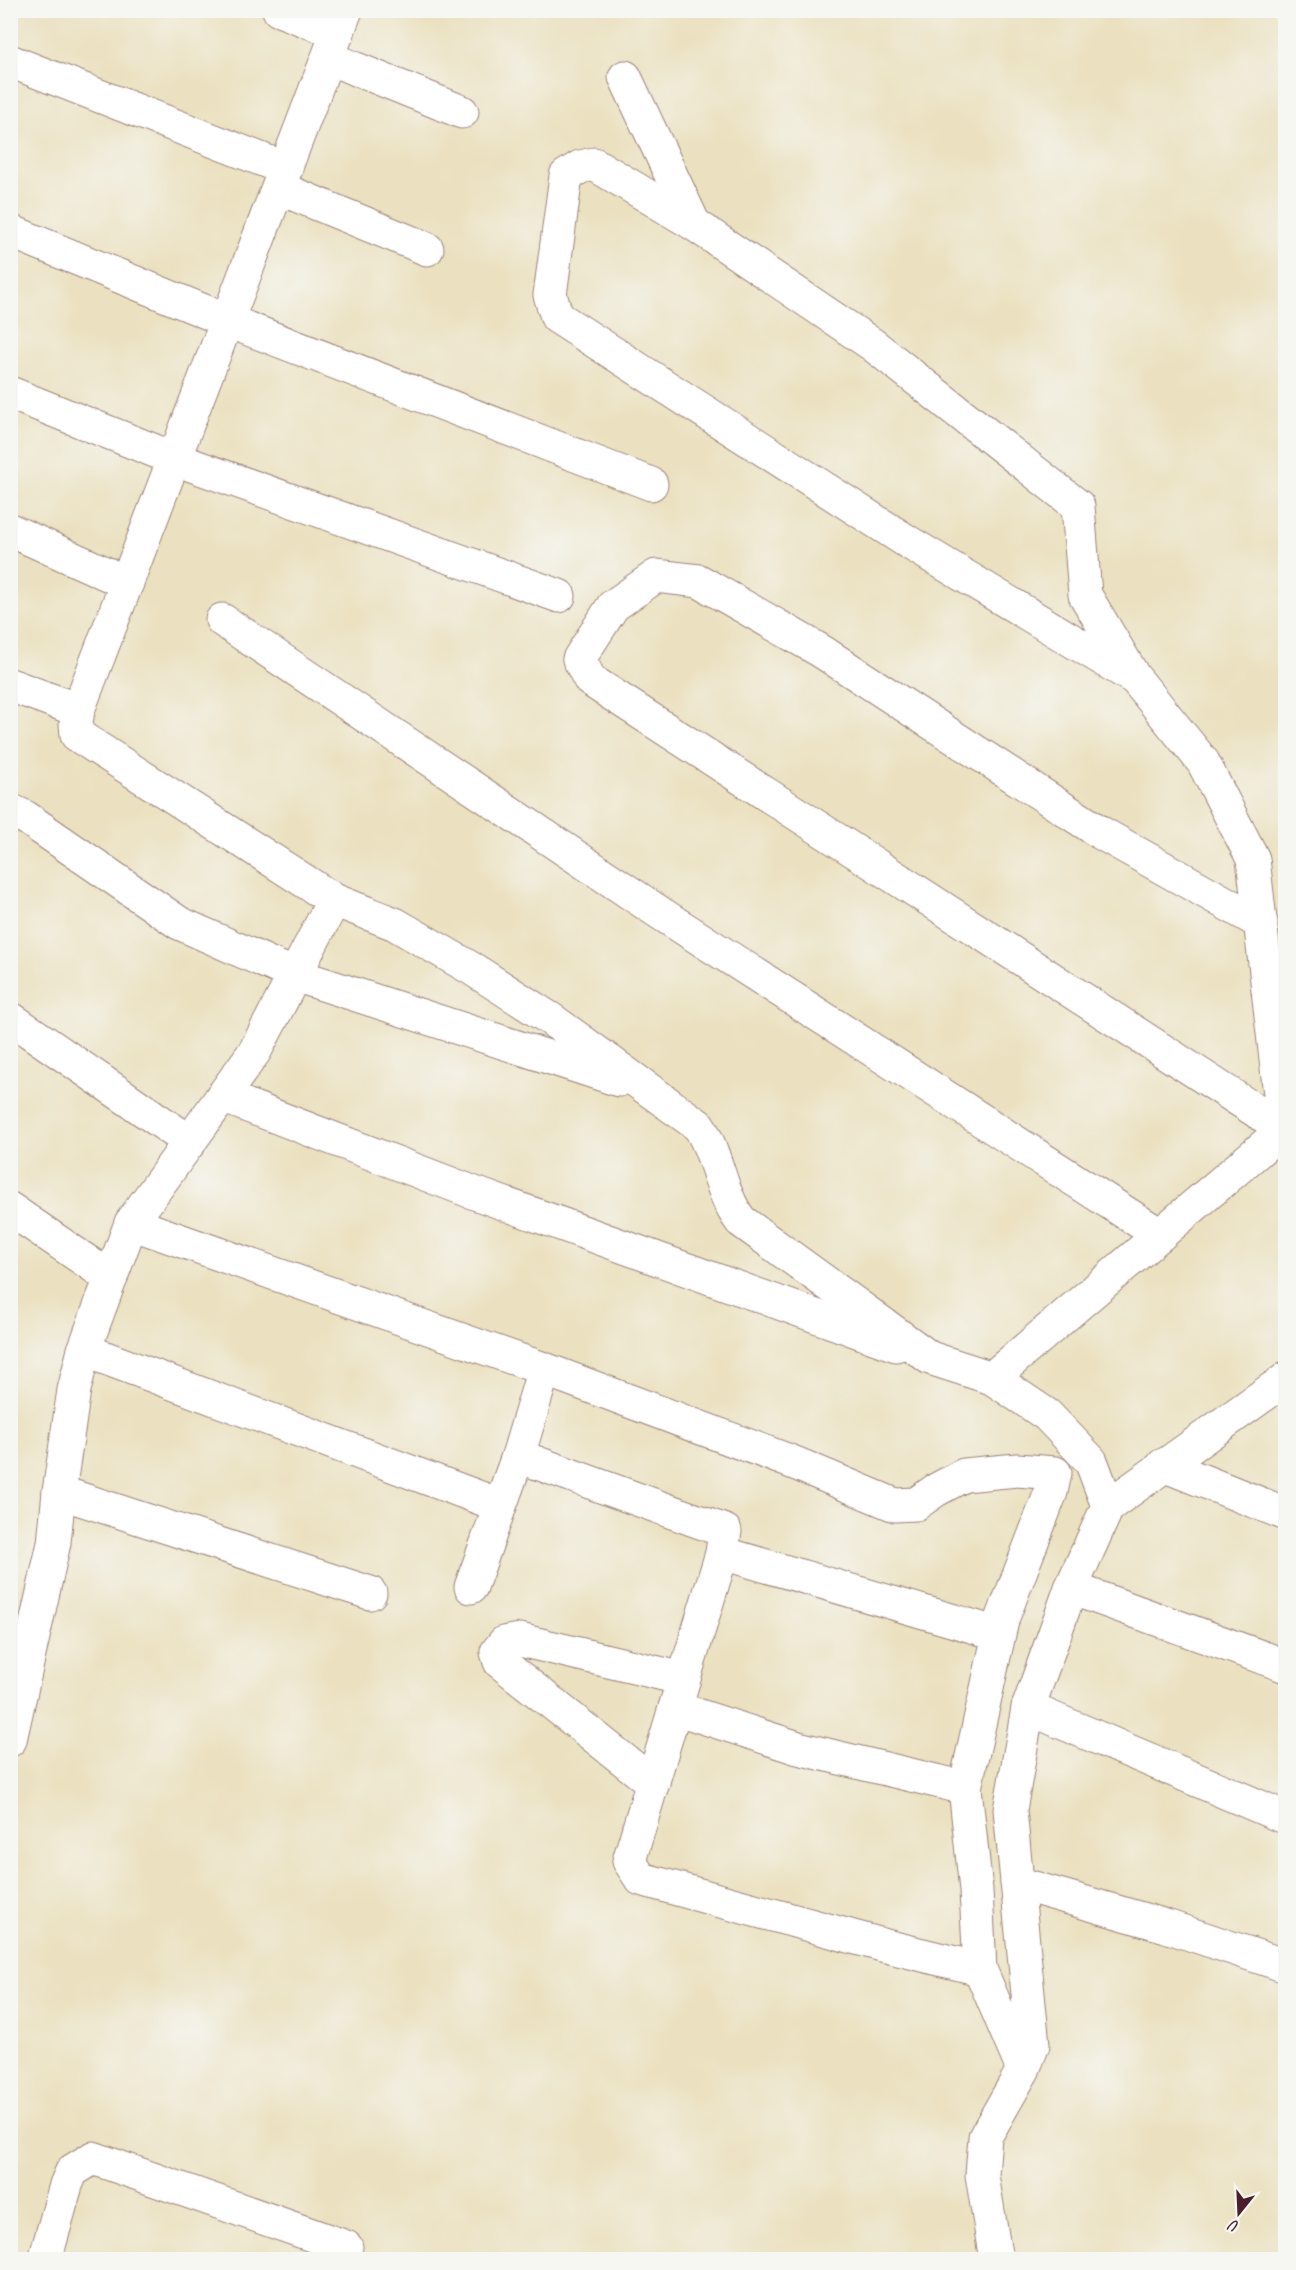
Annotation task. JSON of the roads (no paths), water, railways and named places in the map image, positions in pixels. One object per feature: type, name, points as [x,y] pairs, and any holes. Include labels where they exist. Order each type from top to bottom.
[{"type":"street","points":[[279,10],[338,34],[462,112]]},
{"type":"street","points":[[338,34],[78,710],[77,735],[334,900],[395,924],[474,970],[552,1020],[650,1090],[699,1126],[706,1137],[732,1210],[741,1221],[930,1358]]},
{"type":"street","points":[[10,62],[282,178],[427,249]]},
{"type":"street","points":[[625,77],[694,224]]},
{"type":"street","points":[[1134,678],[908,542],[557,317],[550,295],[566,176],[580,168],[594,164],[694,224],[873,345],[1078,506],[1085,595],[1134,678],[1203,762],[1253,859],[1284,1129]]},
{"type":"street","points":[[10,231],[228,321],[651,484]]},
{"type":"street","points":[[10,393],[175,459],[559,596]]},
{"type":"street","points":[[10,530],[127,584]]},
{"type":"street","points":[[1261,923],[1101,833],[821,651],[699,581],[656,576],[613,606],[579,659],[590,680],[1284,1129]]},
{"type":"street","points":[[222,620],[660,913],[1160,1235]]},
{"type":"street","points":[[10,685],[78,710]]},
{"type":"street","points":[[10,810],[25,817],[179,923],[295,975],[650,1090]]},
{"type":"street","points":[[10,1740],[54,1544],[74,1390],[84,1350],[131,1223],[255,1051],[334,900]]},
{"type":"street","points":[[10,1018],[190,1142]]},
{"type":"street","points":[[222,1096],[472,1192],[930,1358],[992,1378],[1047,1416],[1091,1461],[1108,1506]]},
{"type":"street","points":[[992,1378],[1284,1129]]},
{"type":"street","points":[[10,1209],[111,1278]]},
{"type":"street","points":[[131,1223],[544,1369],[797,1464],[895,1505],[916,1504],[964,1475],[1017,1470],[1055,1473],[1091,1461]]},
{"type":"street","points":[[84,1350],[500,1505]]},
{"type":"street","points":[[471,1587],[518,1456],[544,1369]]},
{"type":"street","points":[[996,2259],[982,2175],[985,2137],[1023,2070],[1033,2045],[1010,1809],[1028,1708],[1071,1588],[1108,1506],[1286,1379]]},
{"type":"street","points":[[518,1456],[725,1531],[722,1553],[629,1861],[641,1879],[886,1946],[980,1969]]},
{"type":"street","points":[[1163,1465],[1286,1514]]},
{"type":"street","points":[[1023,2070],[980,1969],[976,1890],[965,1788],[1003,1617],[1052,1492],[1055,1473]]},
{"type":"street","points":[[59,1492],[370,1593]]},
{"type":"street","points":[[722,1553],[999,1635]]},
{"type":"street","points":[[1071,1588],[1286,1666]]},
{"type":"street","points":[[653,1783],[500,1662],[497,1652],[504,1643],[520,1640],[680,1693],[798,1748],[965,1788]]},
{"type":"street","points":[[1028,1708],[1286,1818]]},
{"type":"street","points":[[1017,1883],[1166,1926],[1286,1966]]},
{"type":"street","points":[[45,2259],[72,2171],[93,2158],[346,2247]]}]
